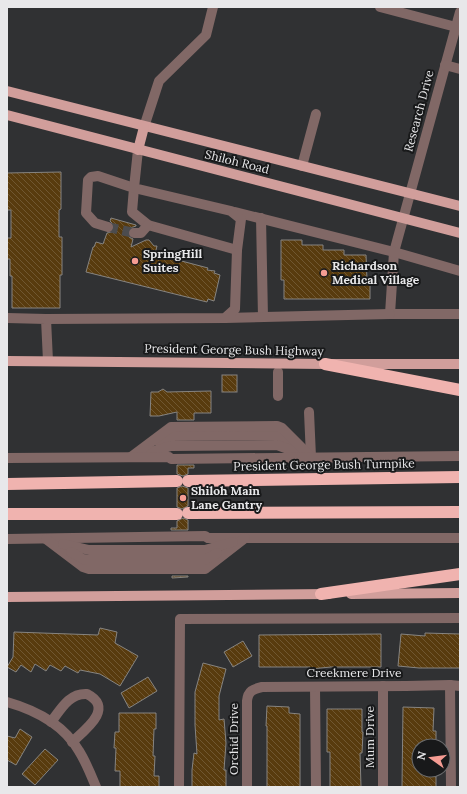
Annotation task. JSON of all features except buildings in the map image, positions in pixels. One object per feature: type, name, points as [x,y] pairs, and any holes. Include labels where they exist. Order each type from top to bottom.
[{"type":"highway","points":[[325,364],[460,390]]},
{"type":"highway","name":"President George Bush Turnpike","points":[[7,484],[460,477]]},
{"type":"highway","points":[[7,514],[460,512]]},
{"type":"highway","points":[[321,594],[460,574]]},
{"type":"main road","name":"Shiloh Road","points":[[7,91],[460,206]]},
{"type":"main road","name":"Shiloh Road","points":[[7,115],[460,233]]},
{"type":"main road","points":[[138,150],[144,127]]},
{"type":"main road","name":"President George Bush Highway","points":[[7,361],[460,364]]},
{"type":"main road","points":[[7,598],[460,593]]},
{"type":"street","points":[[144,127],[159,81],[206,35],[213,7]]},
{"type":"street","points":[[380,7],[456,27]]},
{"type":"street","name":"Research Drive","points":[[390,314],[394,252],[460,12]]},
{"type":"street","points":[[445,65],[460,69]]},
{"type":"street","points":[[302,166],[316,114]]},
{"type":"street","points":[[138,150],[132,212],[148,225],[237,250]]},
{"type":"street","points":[[108,227],[95,223],[86,213],[88,180],[91,177],[98,176],[134,188],[261,218],[394,252],[460,271]]},
{"type":"street","points":[[225,318],[235,308],[237,250],[241,218],[231,211]]},
{"type":"street","points":[[261,218],[263,317]]},
{"type":"street","points":[[134,233],[141,233],[148,225]]},
{"type":"street","points":[[7,318],[225,318],[460,314]]},
{"type":"street","points":[[46,319],[48,361]]},
{"type":"street","points":[[278,372],[278,396]]},
{"type":"street","points":[[309,412],[311,457]]},
{"type":"street","points":[[131,457],[171,427],[277,426],[282,428],[311,457]]},
{"type":"street","points":[[131,457],[171,446],[277,446],[311,457]]},
{"type":"street","points":[[7,458],[169,457],[171,459],[178,459],[460,456]]},
{"type":"street","points":[[7,539],[205,536],[208,538],[460,538]]},
{"type":"street","points":[[46,539],[89,550],[205,550],[245,538]]},
{"type":"street","points":[[46,539],[83,568],[190,569],[205,568],[245,538]]},
{"type":"street","points":[[179,787],[180,619],[460,618]]},
{"type":"street","points":[[451,787],[455,685]]},
{"type":"street","name":"Creekmere Drive","points":[[249,692],[255,688],[262,687],[455,685]]},
{"type":"street","name":"Mum Drive","points":[[383,686],[383,787]]},
{"type":"street","points":[[315,687],[316,787]]},
{"type":"street","name":"Orchid Drive","points":[[247,787],[246,710],[249,692]]},
{"type":"street","points":[[51,722],[65,704],[74,696],[87,694],[96,700],[99,706],[99,713],[72,742]]},
{"type":"street","points":[[7,702],[25,707],[60,728],[78,750],[96,787]]},
{"type":"tunnel","points":[[108,227],[134,233]]},
{"type":"place","name":"SpringHill Suites","points":[[135,261]]},
{"type":"place","name":"Richardson Medical Village","points":[[324,273]]},
{"type":"place","name":"Shiloh Main Lane Gantry","points":[[183,498]]}]
